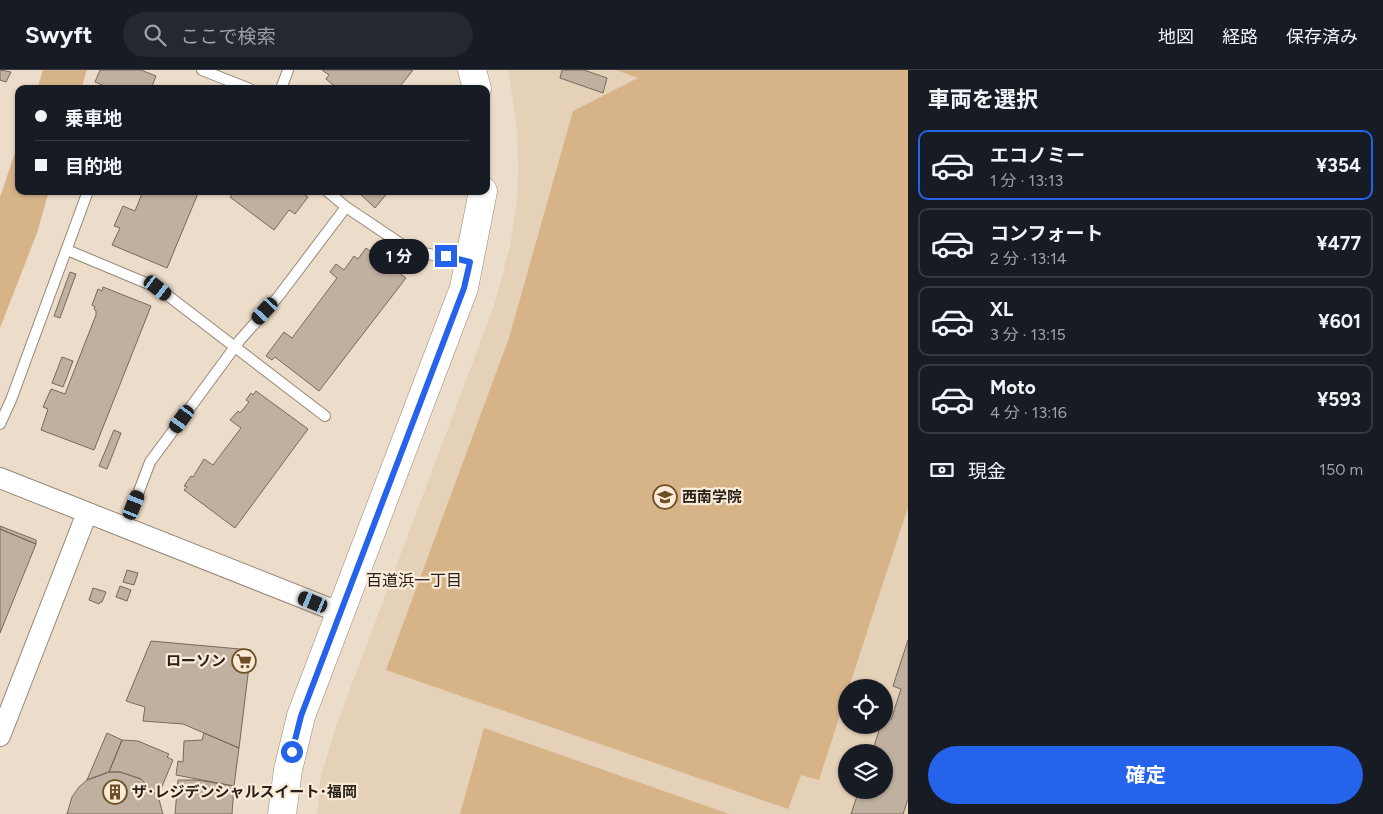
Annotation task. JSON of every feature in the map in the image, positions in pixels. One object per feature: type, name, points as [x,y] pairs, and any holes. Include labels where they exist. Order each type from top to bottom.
[{"type":"street","points":[[472,70],[476,85]]},
{"type":"street","points":[[282,814],[288,770],[301,716],[464,288],[482,195]]},
{"type":"street","points":[[0,478],[341,613]]},
{"type":"street","points":[[0,736],[87,513]]},
{"type":"lane","points":[[202,70],[240,85]]},
{"type":"lane","points":[[282,85],[288,70]]},
{"type":"lane","points":[[0,424],[11,400],[87,195]]},
{"type":"lane","points":[[332,195],[346,207],[410,250],[470,262]]},
{"type":"lane","points":[[125,528],[150,462],[234,348],[278,297],[346,207]]},
{"type":"lane","points":[[67,250],[158,288],[325,416]]},
{"type":"shaded area","points":[[43,70],[87,70],[82,85],[38,85]]},
{"type":"shaded area","name":"西南学院","points":[[508,70],[908,70],[908,814],[317,814],[321,776],[335,729],[494,306],[510,246],[517,201],[517,127]]},
{"type":"shaded area","name":"西南学院","points":[[616,70],[908,70],[908,507],[852,679],[838,679],[838,721],[819,780],[801,775],[788,809],[386,670],[509,338],[573,111],[638,78]]},
{"type":"shaded area","points":[[15,153],[15,195],[48,195],[37,233],[0,328],[0,197]]},
{"type":"shaded area","points":[[484,728],[729,814],[460,814]]},
{"type":"building","points":[[0,70],[11,72],[6,82],[0,80]]},
{"type":"building","points":[[100,70],[141,70],[156,76],[153,85],[102,85],[95,82]]},
{"type":"building","points":[[322,70],[413,70],[401,85],[333,85],[326,79],[329,75]]},
{"type":"building","points":[[562,70],[584,70],[607,78],[603,93],[560,78]]},
{"type":"building","points":[[141,195],[197,195],[167,268],[112,245],[120,228],[114,226],[123,206],[135,211]]},
{"type":"building","points":[[232,195],[305,195],[308,197],[295,214],[289,210],[274,230],[230,197]]},
{"type":"building","points":[[361,195],[386,195],[375,208]]},
{"type":"building","points":[[366,248],[406,278],[319,391],[275,357],[272,360],[266,356],[284,332],[292,338],[337,278],[330,272],[336,264],[344,270],[354,256],[358,259]]},
{"type":"building","points":[[70,272],[76,274],[60,318],[54,316]]},
{"type":"building","points":[[103,287],[151,306],[94,450],[41,430],[48,409],[43,407],[51,389],[65,394],[96,315],[95,307],[92,305],[98,289],[102,291]]},
{"type":"building","points":[[62,357],[73,361],[63,387],[52,383]]},
{"type":"building","points":[[256,391],[308,429],[235,528],[184,490],[187,487],[184,486],[191,476],[193,477],[204,459],[213,465],[241,428],[230,420],[238,411],[240,413],[249,402],[246,400],[251,393],[253,395]]},
{"type":"building","points":[[114,430],[121,433],[107,469],[99,466]]},
{"type":"building","points":[[0,526],[36,540],[36,544],[0,529]]},
{"type":"building","points":[[0,529],[36,544],[0,633]]},
{"type":"building","points":[[127,570],[138,573],[134,585],[123,582]]},
{"type":"building","points":[[120,586],[131,590],[127,601],[116,597]]},
{"type":"building","points":[[93,588],[106,592],[102,602],[99,604],[89,600]]},
{"type":"building","points":[[908,640],[908,799],[903,814],[851,814],[856,799],[893,799],[893,744],[875,744],[878,734],[893,734],[893,714],[901,689],[893,686]]},
{"type":"building","points":[[151,641],[251,650],[239,748],[183,724],[143,721],[145,707],[126,701]]},
{"type":"building","points":[[107,733],[122,740],[109,772],[87,780]]},
{"type":"building","points":[[204,733],[239,748],[234,786],[176,775],[178,761],[183,762],[184,741],[202,740]]},
{"type":"building","points":[[122,740],[138,741],[169,754],[167,757],[173,760],[158,796],[141,779],[120,772],[109,772]]},
{"type":"building","name":"ザ･レジデンシャルスイート･福岡","points":[[109,772],[120,772],[141,779],[158,796],[163,814],[67,814],[72,797],[79,787],[87,780]]},
{"type":"building","points":[[178,780],[197,780],[234,786],[232,814],[175,814]]},
{"type":"place","name":"西南学院","points":[[665,497]]},
{"type":"place","name":"ローソン","points":[[244,661]]},
{"type":"place","name":"ザ･レジデンシャルスイート･福岡","points":[[115,792]]},
{"type":"district","name":"百道浜一丁目","points":[[414,580]]},
{"type":"route","points":[[292,752],[301,716],[464,288],[470,262],[446,256]]}]
